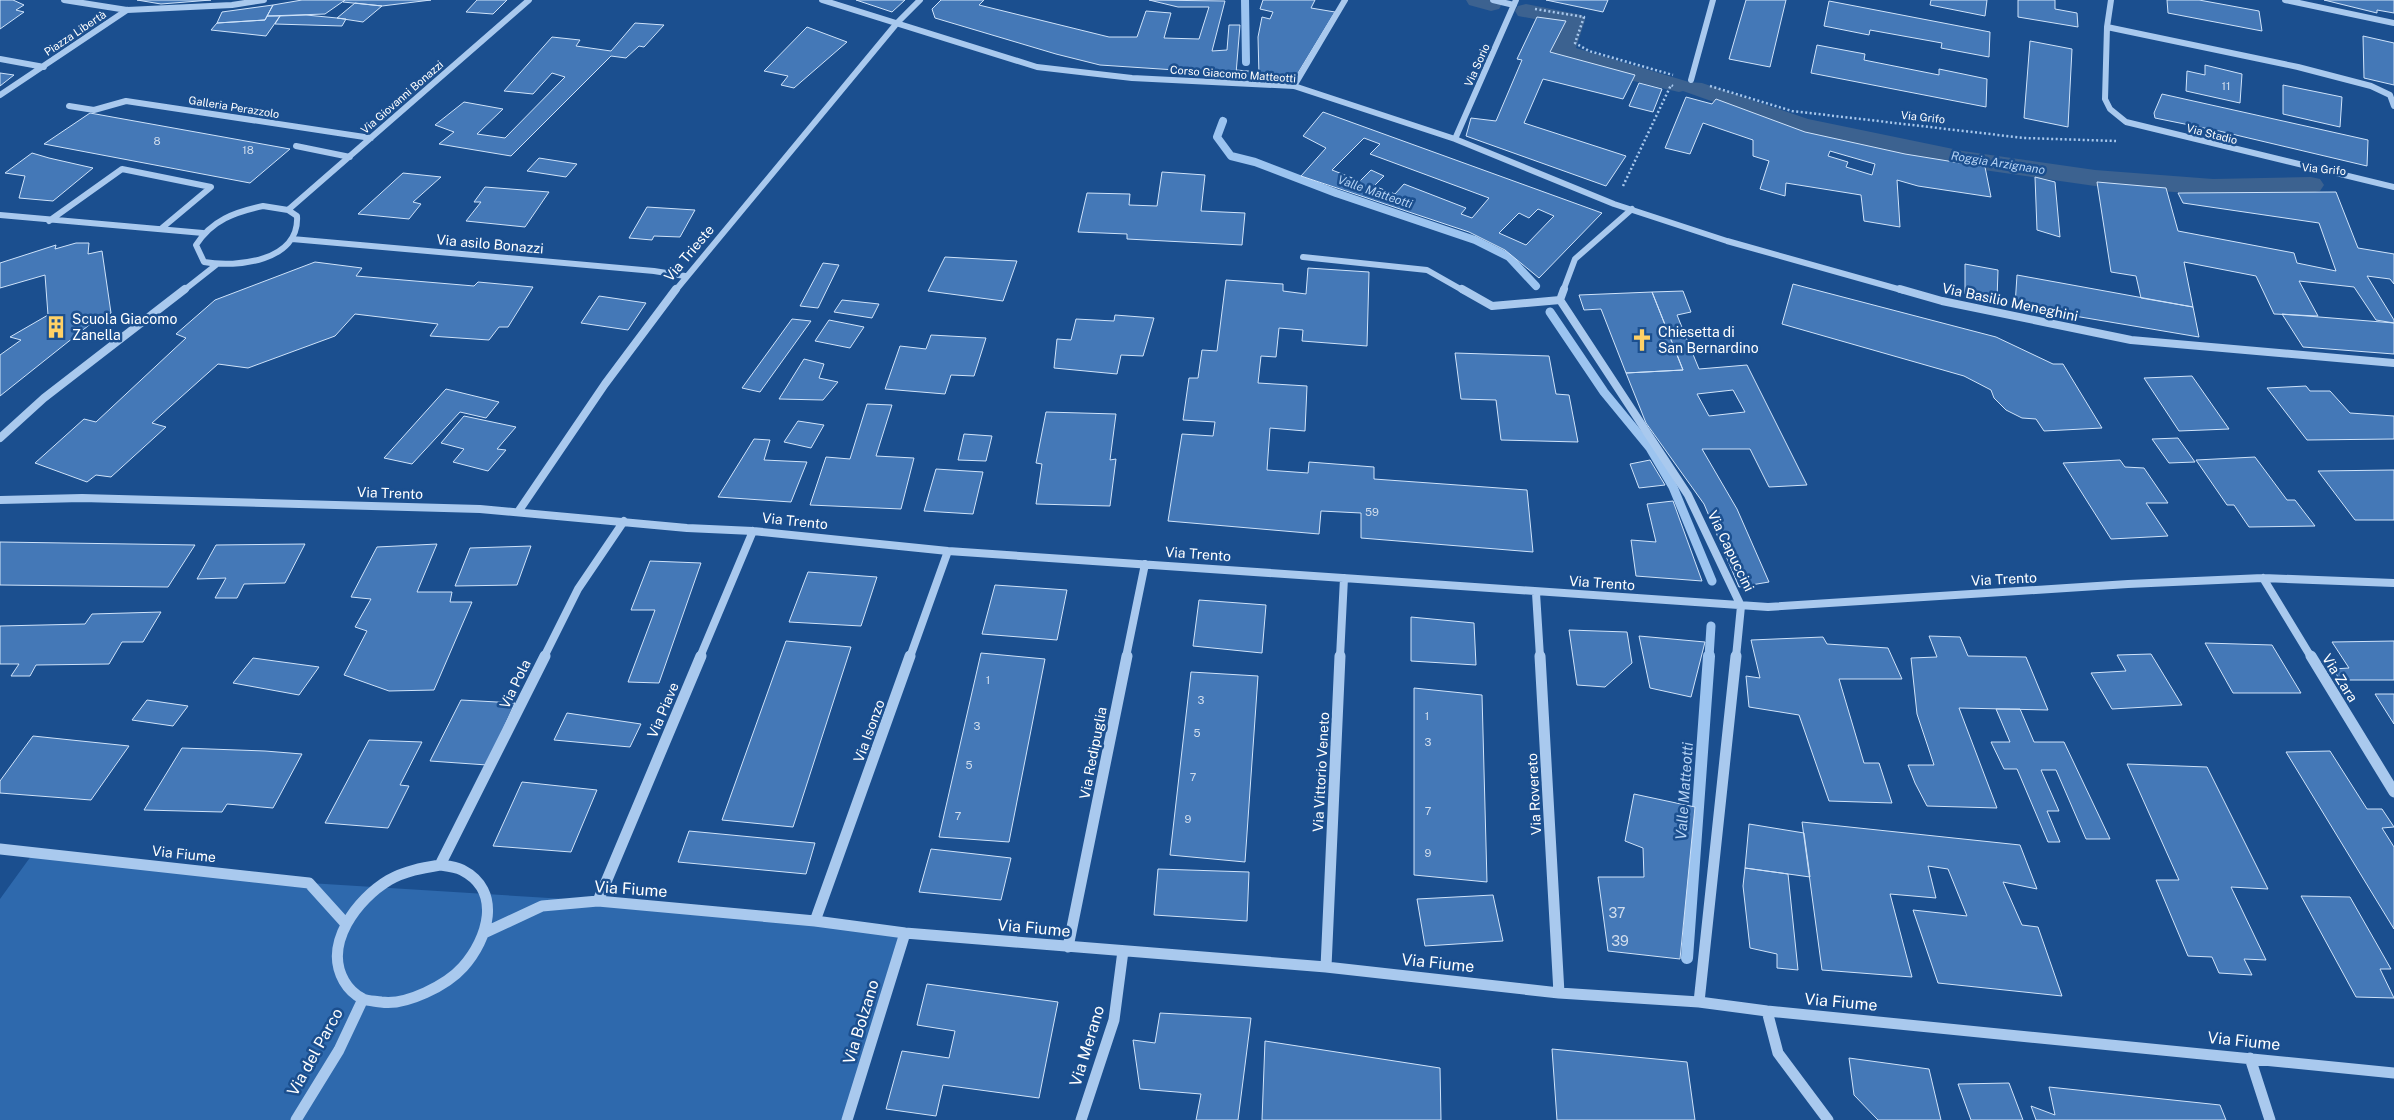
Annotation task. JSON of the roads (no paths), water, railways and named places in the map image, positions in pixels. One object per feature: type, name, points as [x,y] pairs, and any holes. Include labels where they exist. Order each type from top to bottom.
[{"type":"street","name":"Piazza Libertà","points":[[64,0],[127,10]]},
{"type":"street","points":[[127,10],[232,5],[264,0]]},
{"type":"street","name":"Via Giovanni Bonazzi","points":[[288,210],[509,20],[529,0]]},
{"type":"street","name":"Corso Giacomo Matteotti","points":[[822,0],[1037,67],[1132,78],[1294,86],[1456,139],[1614,204],[1632,209]]},
{"type":"street","points":[[897,23],[920,0]]},
{"type":"street","points":[[1294,86],[1345,0]]},
{"type":"street","points":[[1493,0],[1515,2]]},
{"type":"street","points":[[1691,80],[1713,0]]},
{"type":"street","name":"Via Stadio","points":[[2111,0],[2107,27],[2106,99],[2110,109],[2126,122],[2394,187]]},
{"type":"street","points":[[2285,0],[2394,23]]},
{"type":"street","name":"Via Sorio","points":[[1456,139],[1515,2]]},
{"type":"street","name":"Piazza Libertà","points":[[0,60],[44,67],[127,10]]},
{"type":"street","name":"Via Trieste","points":[[518,512],[555,452],[685,276],[897,23]]},
{"type":"street","points":[[2107,27],[2298,67],[2371,86],[2390,96],[2394,106]]},
{"type":"street","points":[[0,95],[44,67]]},
{"type":"street","name":"Galleria Perazzolo","points":[[69,106],[94,110],[126,101],[371,138]]},
{"type":"street","points":[[296,146],[350,157]]},
{"type":"street","points":[[50,221],[122,169],[211,187],[162,228]]},
{"type":"street","points":[[263,206],[288,210],[297,216],[298,229],[292,239],[274,253],[257,261],[238,265],[216,265],[204,262],[196,245],[203,232],[217,222],[246,209],[263,206]]},
{"type":"street","points":[[1303,257],[1427,270],[1492,306],[1560,300],[1575,258],[1632,209]]},
{"type":"street","name":"Via Basilio Meneghini","points":[[1632,209],[1727,240],[1942,301],[2131,340],[2394,363]]},
{"type":"street","points":[[0,216],[203,232]]},
{"type":"street","name":"Via asilo Bonazzi","points":[[292,239],[654,271],[685,276]]},
{"type":"street","points":[[0,438],[44,398],[216,265]]},
{"type":"street","name":"Via Capuccini","points":[[1560,300],[1688,495],[1741,606],[1699,1002]]},
{"type":"street","name":"Via Trento","points":[[0,500],[82,498],[518,512],[687,528],[753,531],[948,551],[1768,607],[2128,584],[2263,578],[2394,583]]},
{"type":"street","name":"Via Pola","points":[[440,865],[578,589],[624,521]]},
{"type":"street","name":"Via Piave","points":[[598,901],[753,531]]},
{"type":"street","name":"Via Isonzo","points":[[815,921],[948,551]]},
{"type":"street","name":"Via Redipuglia","points":[[1068,947],[1145,564]]},
{"type":"street","name":"Via Vittorio Veneto","points":[[1326,967],[1344,578]]},
{"type":"street","name":"Via Zara","points":[[2263,578],[2394,792]]},
{"type":"street","name":"Via Rovereto","points":[[1536,592],[1560,993]]},
{"type":"street","name":"Via Fiume","points":[[0,849],[309,883],[346,924]]},
{"type":"street","points":[[440,865],[461,869],[477,880],[487,897],[488,912],[484,933],[463,967],[440,986],[413,998],[386,1003],[362,999],[348,988],[338,970],[337,948],[346,924],[366,898],[389,880],[414,870],[440,865]]},
{"type":"street","name":"Via Fiume","points":[[484,933],[542,906],[598,901],[815,921],[905,934],[1326,967],[1560,993],[1699,1002],[1767,1011],[2394,1073]]},
{"type":"street","name":"Via Bolzano","points":[[847,1120],[905,934]]},
{"type":"street","name":"Via Merano","points":[[1081,1120],[1114,1020],[1123,951]]},
{"type":"street","name":"Via del Parco","points":[[296,1120],[339,1050],[362,999]]},
{"type":"street","points":[[1767,1011],[1778,1053],[1828,1120]]},
{"type":"street","points":[[2250,1058],[2270,1120]]},
{"type":"waterway","name":"Valle Matteotti","points":[[1245,0],[1246,62]]},
{"type":"waterway","name":"Roggia Arzignano","points":[[1477,0],[1491,4]]},
{"type":"waterway","name":"Roggia Arzignano","points":[[1526,11],[1574,20],[1563,51],[1597,63],[1679,85]]},
{"type":"waterway","name":"Roggia Arzignano","points":[[1693,88],[1802,125],[1963,159],[2095,178],[2213,187],[2311,185]]},
{"type":"waterway","name":"Valle Matteotti","points":[[1223,121],[1217,137],[1231,156],[1255,162],[1336,193],[1475,240],[1509,257],[1536,286]]},
{"type":"waterway","name":"Valle Matteotti","points":[[1550,312],[1604,392],[1650,448],[1673,487],[1712,581]]},
{"type":"waterway","name":"Valle Matteotti","points":[[1709,657],[1711,626]]},
{"type":"waterway","name":"Valle Matteotti","points":[[1687,958],[1709,656]]},
{"type":"place","name":"Scuola Giacomo Zanella","points":[[56,327]]},
{"type":"place","name":"Chiesetta di San Bernardino","points":[[1642,340]]}]
